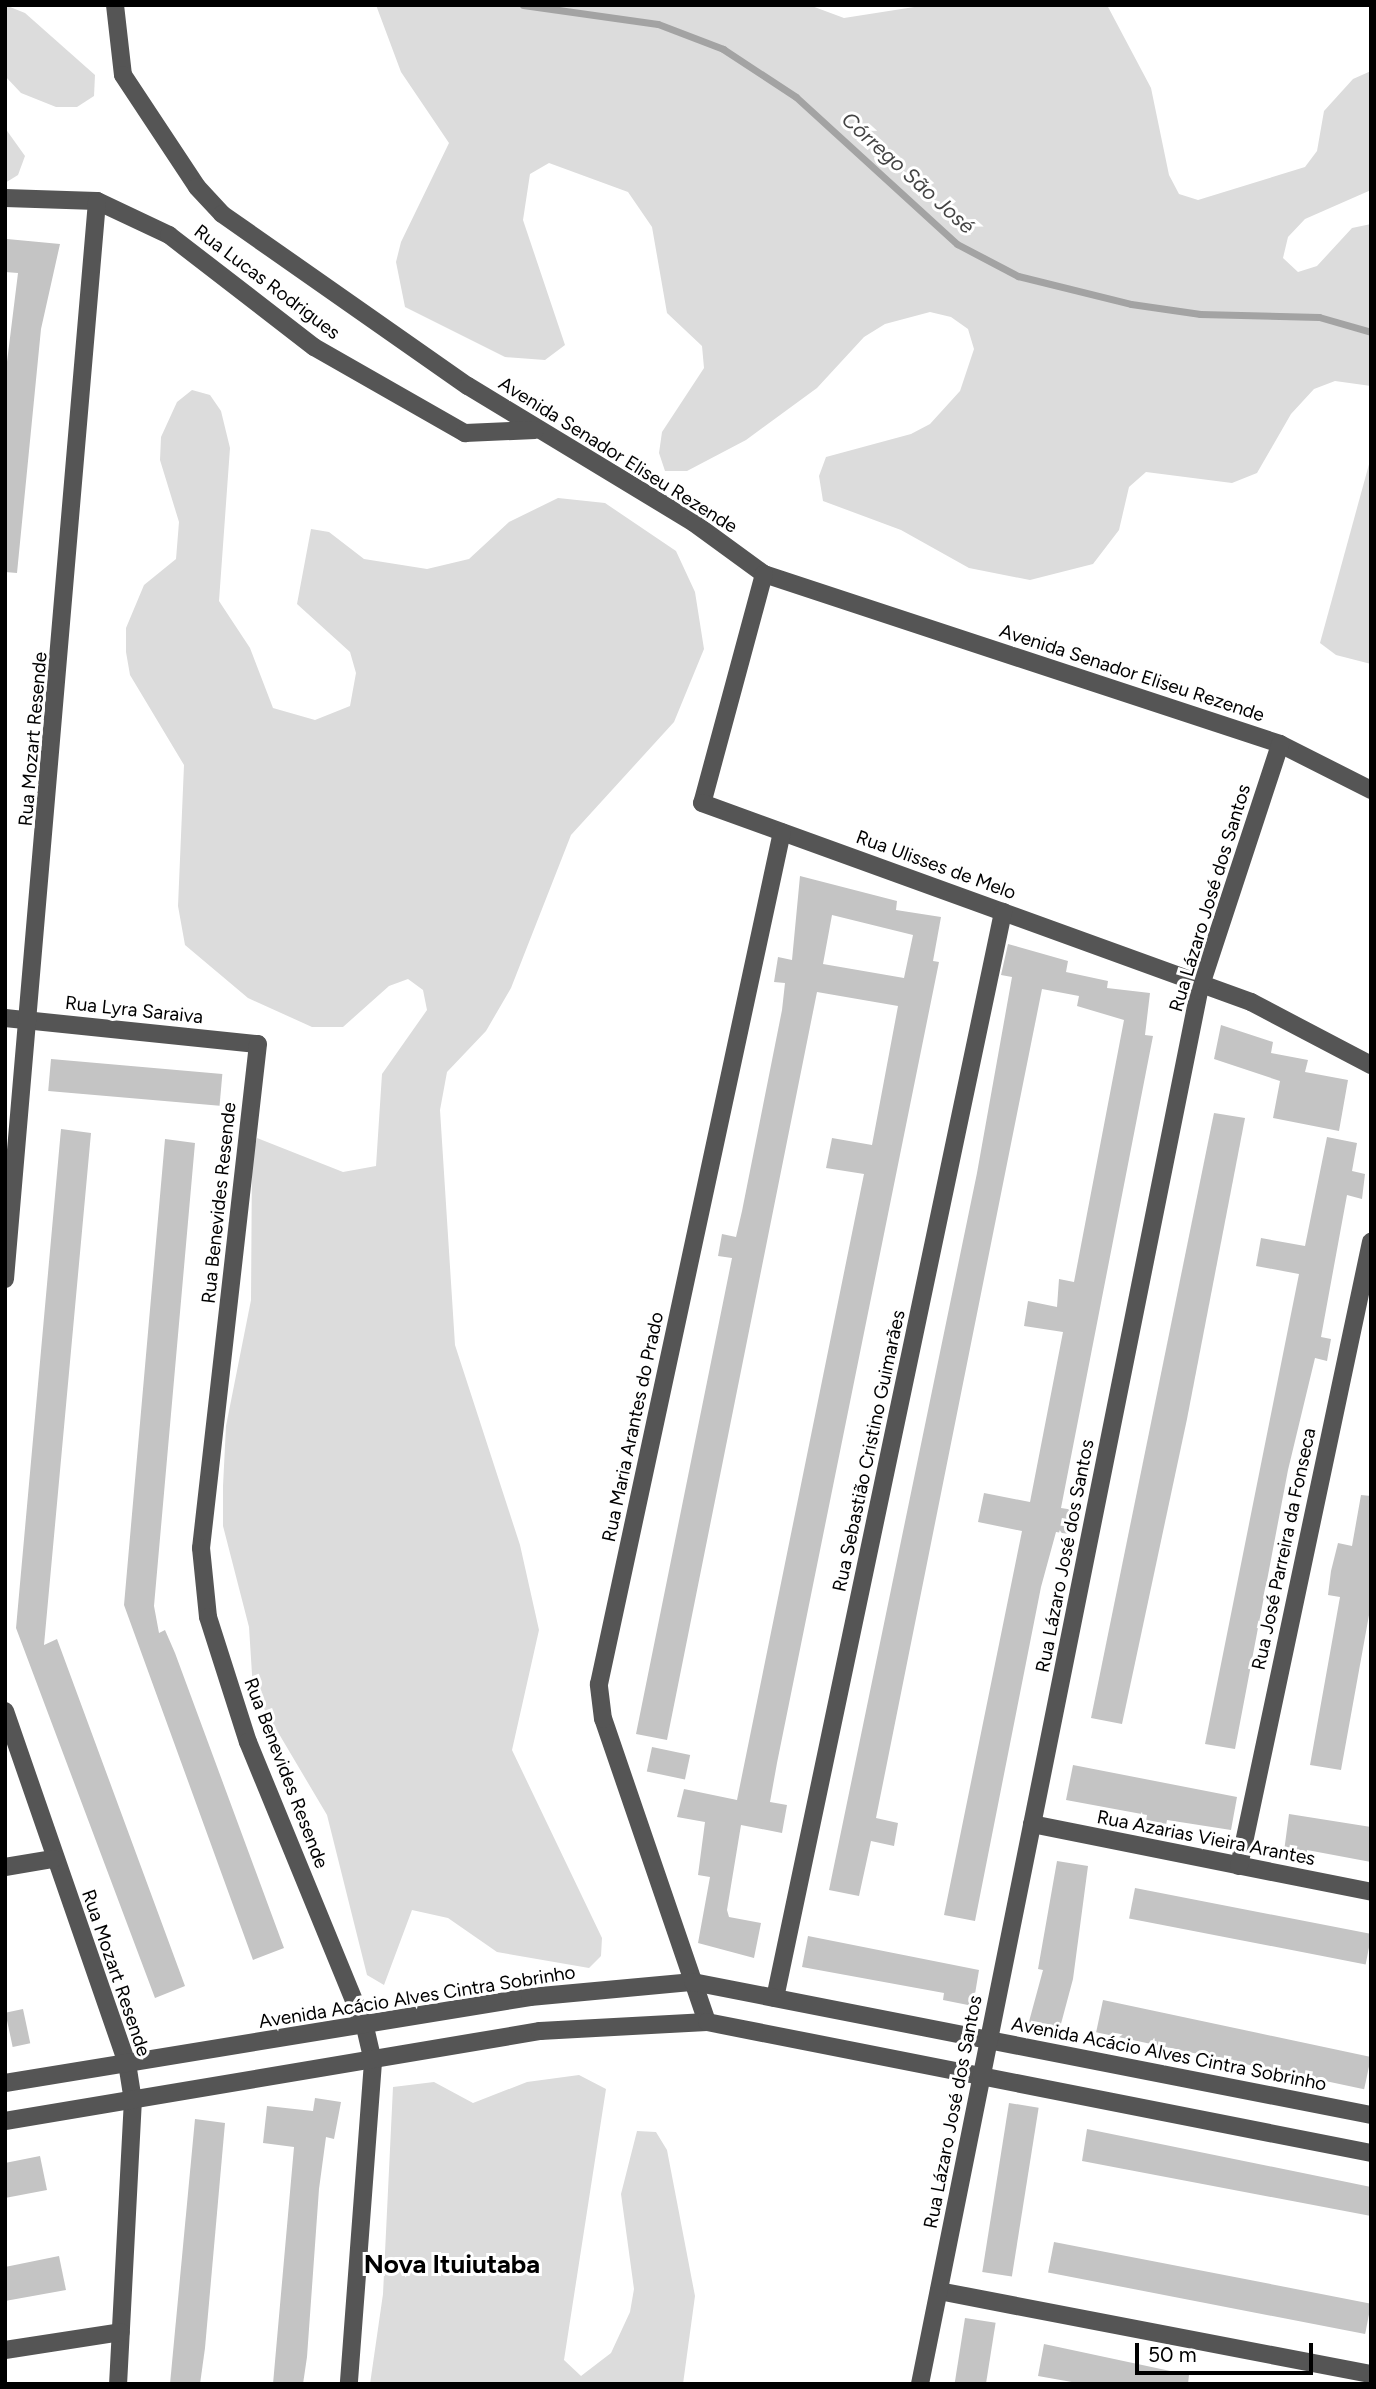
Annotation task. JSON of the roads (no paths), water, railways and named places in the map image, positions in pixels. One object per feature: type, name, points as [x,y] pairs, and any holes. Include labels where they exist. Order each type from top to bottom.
[{"type":"street","name":"Avenida Senador Eliseu Rezende","points":[[115,5],[123,75],[197,187],[222,214],[535,430],[694,523],[764,574],[1280,744],[1371,790]]},
{"type":"street","name":"Rua Lucas Rodrigues","points":[[5,198],[97,201],[169,234],[314,347],[465,433],[535,430]]},
{"type":"street","name":"Rua Mozart Resende","points":[[5,1279],[31,1021],[97,201]]},
{"type":"street","name":"Rua Ulisses de Melo","points":[[764,574],[702,803],[1251,1002],[1371,1065]]},
{"type":"street","name":"Rua Lázaro José dos Santos","points":[[920,2384],[1202,984],[1280,744]]},
{"type":"street","name":"Rua Maria Arantes do Prado","points":[[707,2022],[603,1719],[599,1684],[782,832]]},
{"type":"street","name":"Rua Sebastião Cristino Guimarães","points":[[775,1998],[1003,912]]},
{"type":"street","name":"Rua Lyra Saraiva","points":[[5,1018],[258,1044]]},
{"type":"street","name":"Rua Benevides Resende","points":[[258,1044],[202,1561],[208,1617],[248,1742],[365,2027],[373,2062],[349,2384]]},
{"type":"street","name":"Rua José Parreira da Fonseca","points":[[1239,1866],[1371,1242]]},
{"type":"street","name":"Rua Mozart Resende","points":[[5,1710],[53,1859],[127,2063],[133,2099],[118,2384]]},
{"type":"street","name":"Rua Azarias Vieira Arantes","points":[[1032,1824],[1371,1892]]},
{"type":"street","points":[[5,1867],[53,1859]]},
{"type":"street","name":"Avenida Acácio Alves Cintra Sobrinho","points":[[5,2083],[365,2027],[530,1997],[693,1982],[1371,2115]]},
{"type":"street","points":[[5,2121],[373,2062],[540,2031],[707,2022],[1371,2153]]},
{"type":"street","points":[[939,2291],[1371,2374]]},
{"type":"street","points":[[5,2350],[121,2332]]},
{"type":"waterway","name":"Córrego São José","points":[[523,5],[658,24],[723,49],[796,97],[957,244],[1018,276],[1131,304],[1200,314],[1319,317],[1371,332]]},
{"type":"district","name":"Nova Ituiutaba","points":[[452,2265]]}]
